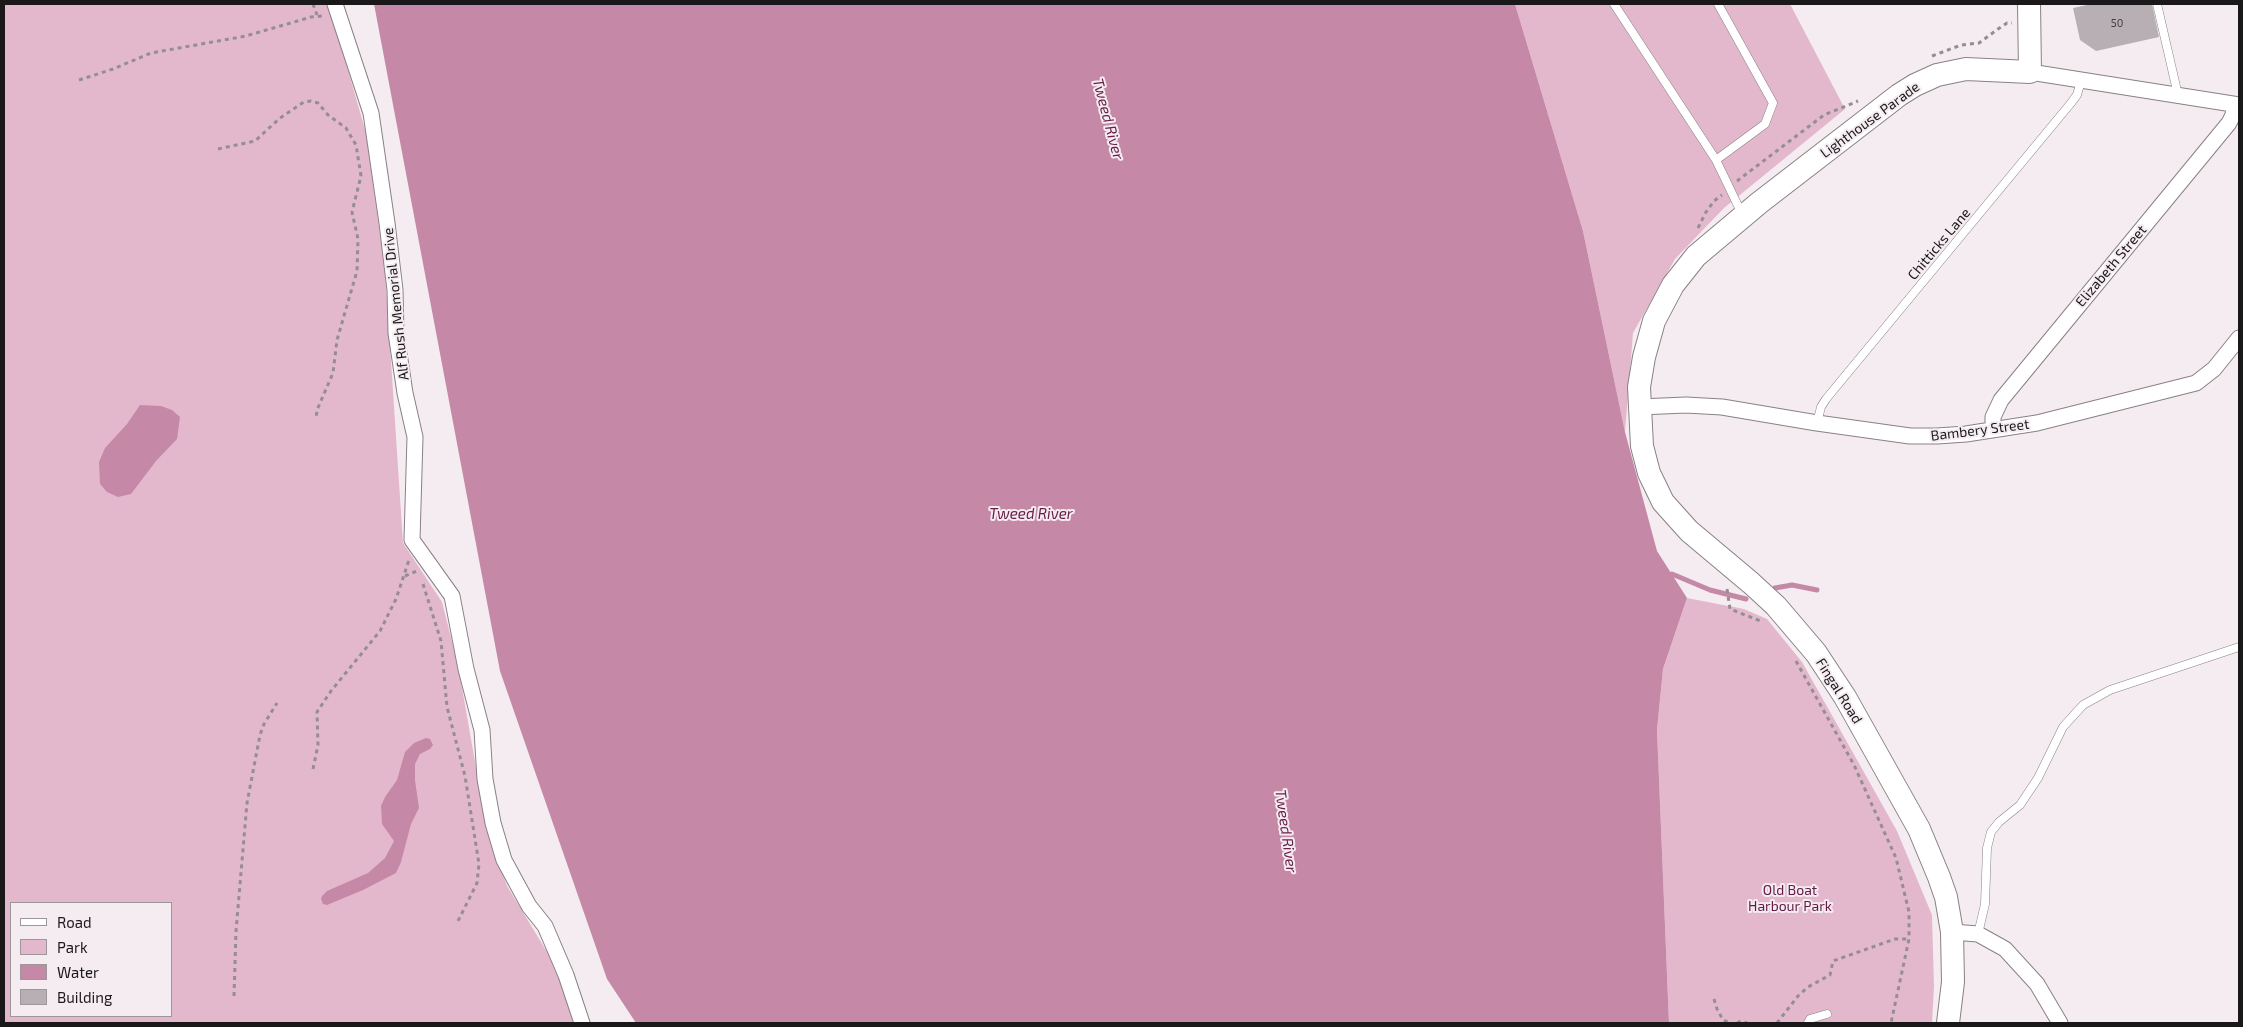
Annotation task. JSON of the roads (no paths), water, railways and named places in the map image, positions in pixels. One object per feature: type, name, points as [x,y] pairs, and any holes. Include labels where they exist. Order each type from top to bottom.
[{"type":"street","name":"Alf Rush Memorial Drive","points":[[335,4],[371,112],[387,223],[395,290],[396,333],[405,393],[415,437],[412,540],[452,596],[466,669],[482,730],[485,779],[493,823],[504,860],[529,906],[545,926],[566,974],[582,1023]]},
{"type":"street","points":[[2030,13],[2030,72]]},
{"type":"street","name":"Lighthouse Parade","points":[[1639,407],[1644,357],[1660,308],[1673,286],[1696,256],[1742,216],[1899,95],[1916,85],[1937,75],[1966,69],[1987,68],[2030,72],[2237,105]]},
{"type":"street","name":"Elizabeth Street","points":[[1993,429],[1994,411],[2001,400],[2229,123],[2237,105]]},
{"type":"street","name":"Bambery Street","points":[[1639,407],[1722,407],[1817,423],[1922,436],[1966,434],[2037,423],[2196,383],[2214,369],[2239,338]]},
{"type":"street","name":"Fingal Road","points":[[1639,407],[1644,459],[1652,483],[1663,502],[1689,531],[1776,606],[1816,654],[1842,692],[1919,829],[1940,878],[1946,897],[1952,932],[1953,982],[1948,1023]]},
{"type":"street","points":[[1952,932],[1978,934],[1998,944],[2024,968],[2047,997],[2060,1023]]},
{"type":"lane","points":[[1614,4],[1716,160],[1742,216]]},
{"type":"lane","points":[[1716,160],[1765,124],[1773,103],[1718,4]]},
{"type":"lane","points":[[2157,4],[2178,95]]},
{"type":"lane","name":"Chitticks Lane","points":[[1817,423],[1821,407],[1826,399],[2071,103],[2079,90],[2081,81]]},
{"type":"lane","points":[[1978,934],[1985,904],[1987,848],[1991,832],[1999,822],[2020,805],[2038,778],[2063,726],[2083,704],[2110,690],[2239,646]]},
{"type":"lane","points":[[1808,1023],[1810,1020],[1828,1014]]},
{"type":"water","name":"Tweed River","points":[[374,4],[1515,4],[1583,231],[1625,432],[1657,551],[1687,598],[1663,669],[1657,730],[1669,1023],[636,1023],[607,979],[500,671]]},
{"type":"water","points":[[140,405],[161,406],[172,410],[180,417],[177,439],[156,461],[131,494],[118,497],[107,492],[100,484],[99,462],[105,448],[127,424]]},
{"type":"water","points":[[426,738],[430,739],[433,745],[430,749],[420,754],[415,764],[419,808],[411,824],[401,862],[396,873],[363,890],[327,905],[323,904],[321,899],[327,891],[368,873],[385,858],[394,841],[382,824],[381,806],[397,780],[405,752],[414,743]]},
{"type":"waterway","points":[[1672,574],[1710,590],[1746,599]]},
{"type":"waterway","points":[[1775,588],[1792,585],[1817,590]]},
{"type":"park label","name":"Old Boat Harbour Park","points":[[1790,898]]}]
